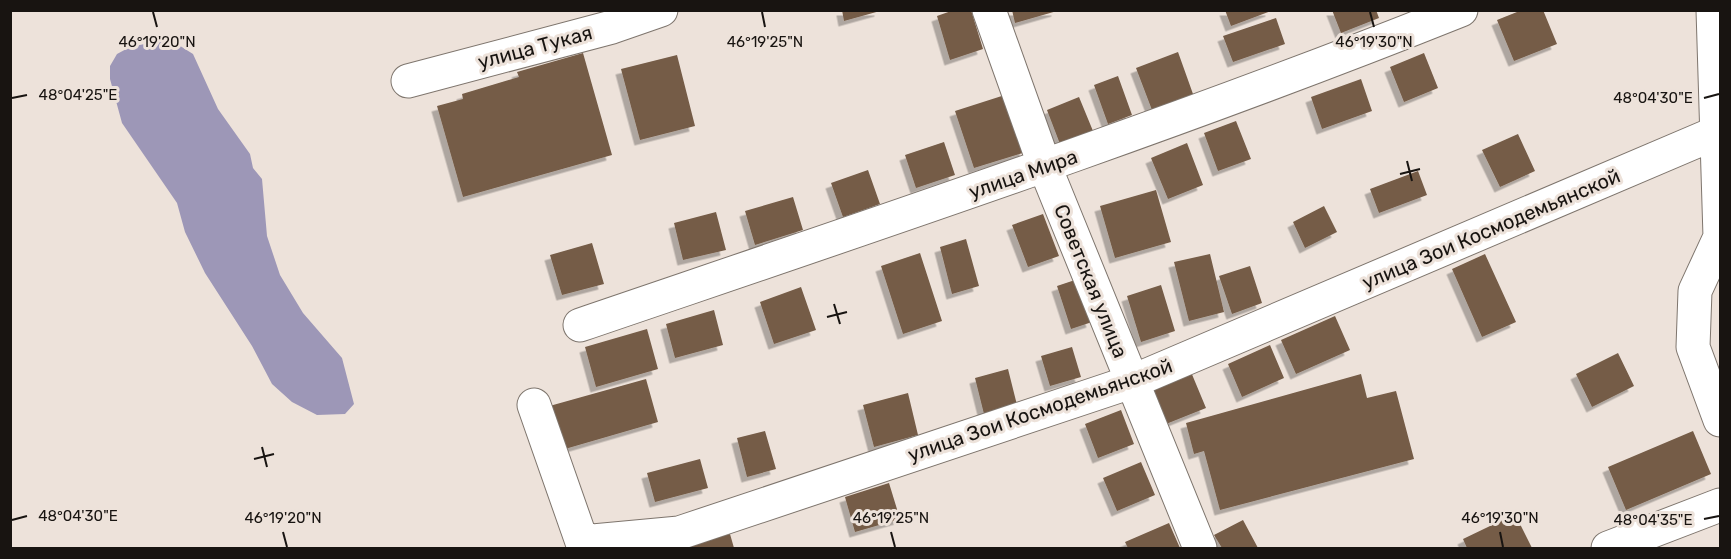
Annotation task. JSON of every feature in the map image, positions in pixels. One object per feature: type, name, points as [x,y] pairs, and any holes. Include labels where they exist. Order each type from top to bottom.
[{"type":"street","name":"улица Тукая","points":[[408,81],[612,27],[661,10]]},
{"type":"street","name":"Советская улица","points":[[988,10],[1045,167],[1200,549]]},
{"type":"street","name":"улица Мира","points":[[580,325],[1045,167],[1315,69],[1461,10]]},
{"type":"street","points":[[1713,10],[1720,237],[1695,291],[1693,347],[1720,420]]},
{"type":"street","name":"улица Зои Космодемьянской","points":[[534,405],[582,542],[670,542],[1131,382],[1718,132]]},
{"type":"street","points":[[1608,549],[1720,505]]},
{"type":"shaded area","points":[[169,39],[193,54],[218,109],[250,154],[253,168],[262,179],[267,236],[280,275],[303,313],[342,358],[354,404],[345,414],[317,415],[292,402],[272,384],[252,346],[205,273],[185,232],[177,203],[122,123],[110,79],[110,66],[117,54],[130,47]]},
{"type":"building","points":[[842,10],[880,10],[880,11],[844,21]]},
{"type":"building","points":[[954,10],[971,10],[983,49],[950,60],[937,16]]},
{"type":"building","points":[[1012,10],[1057,10],[1057,11],[1015,23]]},
{"type":"building","points":[[1225,10],[1271,10],[1271,11],[1231,26]]},
{"type":"building","points":[[1332,10],[1376,10],[1379,18],[1341,33]]},
{"type":"building","points":[[1522,10],[1543,10],[1557,44],[1514,61],[1497,20]]},
{"type":"building","points":[[1276,18],[1285,44],[1233,62],[1223,36]]},
{"type":"building","points":[[1178,52],[1193,94],[1152,110],[1136,68]]},
{"type":"building","points":[[583,53],[612,155],[463,197],[437,106],[463,99],[462,94],[519,77],[517,72]]},
{"type":"building","points":[[1424,53],[1438,88],[1404,102],[1390,67]]},
{"type":"building","points":[[677,55],[695,126],[640,140],[621,69]]},
{"type":"building","points":[[1118,76],[1132,115],[1108,124],[1094,85]]},
{"type":"building","points":[[1361,79],[1372,111],[1322,129],[1311,97]]},
{"type":"building","points":[[1008,94],[1026,152],[974,168],[955,111]]},
{"type":"building","points":[[1079,97],[1093,131],[1060,144],[1047,110]]},
{"type":"building","points":[[1236,121],[1251,159],[1218,171],[1204,133]]},
{"type":"building","points":[[1518,134],[1535,171],[1500,187],[1482,150]]},
{"type":"building","points":[[944,142],[955,175],[916,188],[905,155]]},
{"type":"building","points":[[1187,143],[1203,185],[1168,199],[1151,158]]},
{"type":"building","points":[[868,170],[880,204],[843,217],[831,183]]},
{"type":"building","points":[[1418,171],[1427,195],[1379,213],[1370,189]]},
{"type":"building","points":[[1156,190],[1171,242],[1115,258],[1100,206]]},
{"type":"building","points":[[793,197],[803,230],[755,245],[745,211]]},
{"type":"building","points":[[1324,206],[1337,232],[1305,248],[1293,222]]},
{"type":"building","points":[[716,212],[726,250],[683,260],[674,223]]},
{"type":"building","points":[[1043,214],[1059,256],[1028,267],[1012,225]]},
{"type":"building","points":[[966,239],[979,286],[952,294],[940,247]]},
{"type":"building","points":[[592,243],[604,284],[562,295],[550,255]]},
{"type":"building","points":[[920,253],[942,321],[903,334],[881,266]]},
{"type":"building","points":[[1210,254],[1224,312],[1189,321],[1174,262]]},
{"type":"building","points":[[1485,254],[1516,322],[1482,337],[1452,269]]},
{"type":"building","points":[[1250,266],[1262,303],[1232,314],[1219,276]]},
{"type":"building","points":[[1078,279],[1092,322],[1071,329],[1057,286]]},
{"type":"building","points":[[1161,285],[1175,331],[1141,342],[1127,296]]},
{"type":"building","points":[[801,287],[816,330],[774,344],[760,302]]},
{"type":"building","points":[[714,310],[723,345],[675,358],[666,324]]},
{"type":"building","points":[[1335,316],[1350,350],[1296,374],[1281,340]]},
{"type":"building","points":[[647,329],[658,369],[596,387],[585,347]]},
{"type":"building","points":[[1270,345],[1284,378],[1242,397],[1228,364]]},
{"type":"building","points":[[1072,347],[1081,377],[1050,386],[1041,356]]},
{"type":"building","points":[[1618,353],[1634,386],[1592,407],[1576,374]]},
{"type":"building","points":[[1008,369],[1017,405],[984,414],[975,378]]},
{"type":"building","points":[[1191,372],[1206,408],[1166,424],[1151,388]]},
{"type":"building","points":[[1361,374],[1367,398],[1396,391],[1414,459],[1220,510],[1204,451],[1194,454],[1186,423]]},
{"type":"building","points":[[646,379],[658,422],[558,451],[546,407]]},
{"type":"building","points":[[908,393],[918,435],[874,447],[863,405]]},
{"type":"building","points":[[1121,410],[1134,444],[1098,458],[1085,424]]},
{"type":"building","points":[[765,431],[776,469],[747,477],[737,438]]},
{"type":"building","points":[[1693,431],[1711,474],[1626,510],[1608,467]]},
{"type":"building","points":[[700,459],[708,488],[655,502],[647,473]]},
{"type":"building","points":[[1141,462],[1155,495],[1117,511],[1103,478]]},
{"type":"building","points":[[889,483],[900,519],[855,532],[845,497]]},
{"type":"building","points":[[1515,514],[1532,548],[1467,548],[1463,539]]},
{"type":"building","points":[[1243,520],[1258,548],[1222,548],[1214,535]]},
{"type":"building","points":[[1169,523],[1180,548],[1128,548],[1125,542]]},
{"type":"building","points":[[730,534],[734,548],[689,548],[688,545]]}]
